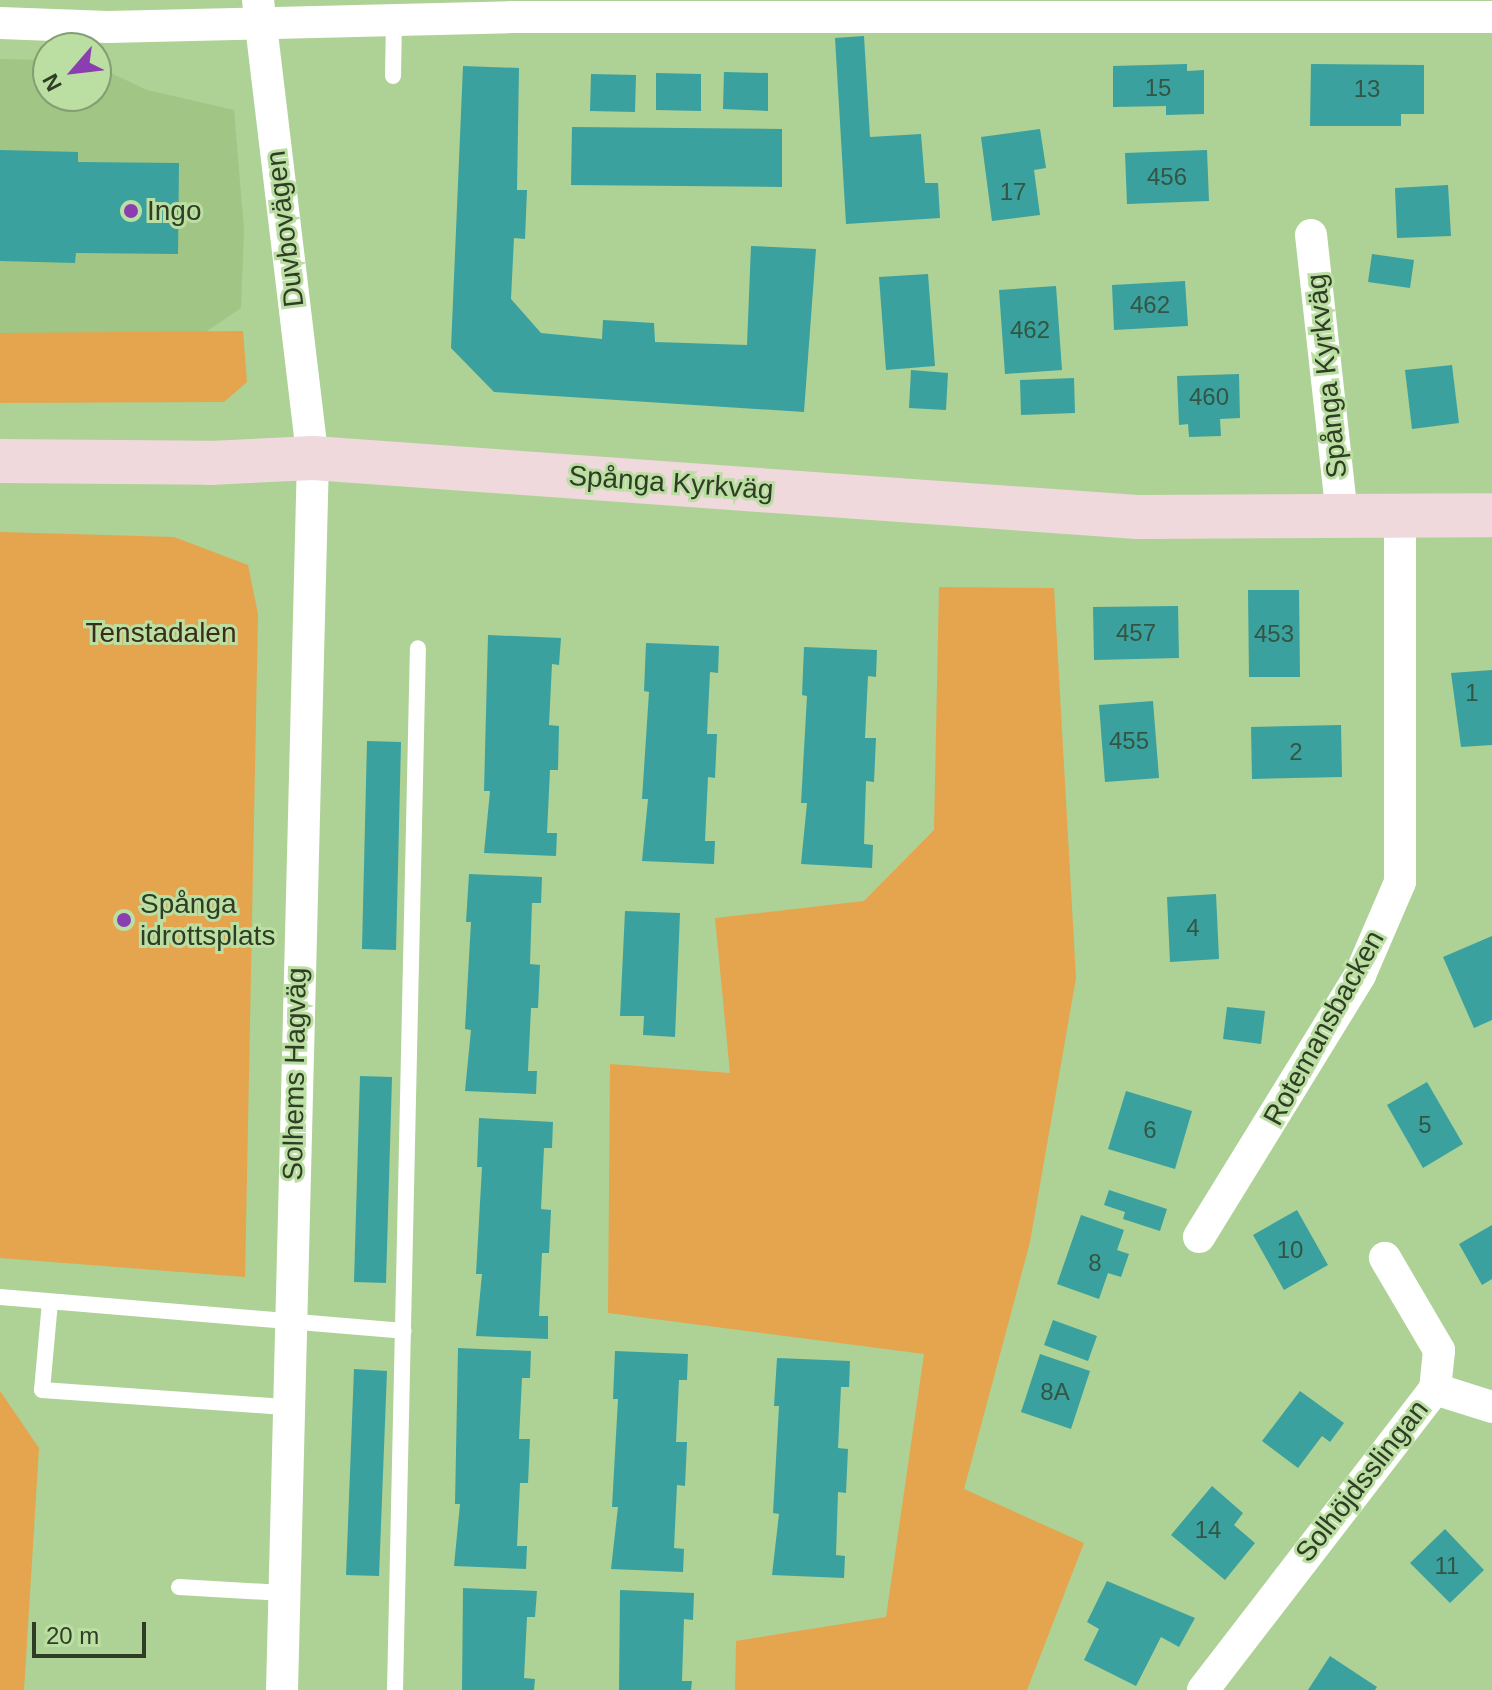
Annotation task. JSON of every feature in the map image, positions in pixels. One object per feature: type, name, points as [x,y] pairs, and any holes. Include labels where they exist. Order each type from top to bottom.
[{"type":"street","points":[[0,23],[259,12],[394,19],[514,8],[1492,17]]},
{"type":"street","name":"Duvbovägen","points":[[259,12],[313,458]]},
{"type":"street","name":"Spånga Kyrkväg","points":[[1311,235],[1342,518]]},
{"type":"street","name":"Spånga Kyrkväg","points":[[0,461],[210,463],[313,458],[1137,517],[1492,515]]},
{"type":"street","name":"Solhems Hagväg","points":[[282,1690],[313,458]]},
{"type":"street","name":"Rotemansbacken","points":[[1199,1237],[1360,975],[1400,882],[1400,516]]},
{"type":"street","name":"Solhöjdsslingan","points":[[1203,1690],[1435,1389],[1439,1350],[1385,1258]]},
{"type":"street","points":[[1435,1389],[1492,1407]]},
{"type":"lane","points":[[393,76],[394,19]]},
{"type":"lane","points":[[395,1690],[418,648]]},
{"type":"lane","points":[[0,1297],[289,1324],[404,1331]]},
{"type":"lane","points":[[50,1302],[42,1390],[287,1407]]},
{"type":"lane","points":[[179,1587],[283,1593]]},
{"type":"shaded area","points":[[0,59],[32,60],[32,112],[112,112],[112,74],[147,90],[234,110],[244,230],[241,308],[204,333],[0,333]]},
{"type":"green space","points":[[243,331],[247,382],[224,402],[0,403],[0,333]]},
{"type":"green space","name":"Spånga idrottsplats","points":[[0,532],[174,537],[248,565],[258,614],[245,1277],[0,1258]]},
{"type":"green space","points":[[939,587],[1054,588],[1076,978],[1030,1242],[964,1489],[1084,1543],[1027,1690],[735,1690],[736,1641],[886,1617],[924,1354],[608,1313],[610,1064],[730,1073],[715,918],[864,901],[934,830]]},
{"type":"green space","points":[[0,1391],[39,1448],[24,1690],[0,1690]]},
{"type":"building","points":[[864,36],[870,137],[921,134],[925,183],[938,183],[940,218],[846,224],[835,38]]},
{"type":"building","points":[[1187,64],[1187,71],[1204,70],[1204,114],[1166,115],[1166,106],[1113,107],[1113,66]]},
{"type":"building","points":[[1311,64],[1424,65],[1424,114],[1401,114],[1401,126],[1310,126]]},
{"type":"building","points":[[463,66],[519,68],[517,190],[527,190],[525,239],[514,238],[511,299],[541,333],[602,339],[603,320],[654,323],[655,342],[747,345],[751,246],[816,249],[804,412],[494,392],[451,348]]},
{"type":"building","points":[[724,72],[768,73],[768,111],[723,109]]},
{"type":"building","points":[[656,73],[701,74],[701,111],[656,110]]},
{"type":"building","points":[[591,74],[636,75],[635,112],[590,111]]},
{"type":"building","points":[[572,127],[782,129],[782,187],[571,185]]},
{"type":"building","points":[[1040,129],[1046,168],[1034,170],[1040,215],[992,221],[981,137]]},
{"type":"building","points":[[0,150],[78,152],[78,162],[179,163],[178,254],[76,253],[75,263],[0,261]]},
{"type":"building","points":[[1207,150],[1209,201],[1127,204],[1125,153]]},
{"type":"building","points":[[1448,185],[1451,236],[1397,238],[1395,188]]},
{"type":"building","points":[[1372,254],[1414,260],[1410,288],[1368,282]]},
{"type":"building","points":[[928,274],[935,366],[886,370],[879,277]]},
{"type":"building","points":[[1185,281],[1188,326],[1114,330],[1112,285]]},
{"type":"building","points":[[1056,286],[1062,370],[1005,374],[999,290]]},
{"type":"building","points":[[1452,365],[1459,423],[1412,429],[1405,370]]},
{"type":"building","points":[[911,370],[948,373],[946,410],[909,408]]},
{"type":"building","points":[[1239,374],[1240,418],[1220,419],[1221,436],[1189,437],[1188,424],[1179,425],[1177,376]]},
{"type":"building","points":[[1074,378],[1075,413],[1021,415],[1020,380]]},
{"type":"building","points":[[1248,590],[1299,590],[1300,677],[1249,677]]},
{"type":"building","points":[[1178,606],[1179,658],[1094,660],[1093,607]]},
{"type":"building","points":[[488,635],[561,638],[559,665],[552,664],[549,725],[559,726],[558,770],[550,770],[547,833],[557,833],[556,856],[484,853],[490,791],[484,791]]},
{"type":"building","points":[[646,643],[719,646],[718,673],[710,672],[707,734],[717,734],[715,778],[708,777],[705,841],[715,841],[714,864],[642,861],[648,799],[642,799],[649,692],[644,691]]},
{"type":"building","points":[[804,647],[877,650],[876,677],[868,676],[865,738],[876,738],[874,782],[866,781],[864,844],[873,845],[872,868],[801,864],[807,803],[801,803],[807,696],[802,695]]},
{"type":"building","points":[[1492,670],[1492,745],[1461,747],[1451,673]]},
{"type":"building","points":[[1153,701],[1159,778],[1105,782],[1099,705]]},
{"type":"building","points":[[1341,725],[1342,777],[1252,779],[1251,727]]},
{"type":"building","points":[[367,741],[401,742],[396,950],[362,949]]},
{"type":"building","points":[[469,874],[542,877],[541,903],[532,903],[530,964],[540,965],[538,1008],[531,1008],[528,1071],[537,1071],[536,1094],[465,1091],[471,1030],[465,1029],[471,922],[466,922]]},
{"type":"building","points":[[1216,894],[1219,959],[1170,962],[1167,897]]},
{"type":"building","points":[[625,911],[680,913],[675,1037],[643,1035],[644,1016],[620,1016]]},
{"type":"building","points":[[1492,936],[1492,1020],[1474,1028],[1443,957]]},
{"type":"building","points":[[1227,1007],[1265,1011],[1261,1044],[1223,1039]]},
{"type":"building","points":[[360,1076],[392,1077],[386,1283],[354,1282]]},
{"type":"building","points":[[1427,1082],[1463,1144],[1423,1168],[1387,1105]]},
{"type":"building","points":[[1126,1091],[1192,1111],[1175,1169],[1108,1149]]},
{"type":"building","points":[[479,1118],[553,1122],[552,1148],[544,1148],[541,1209],[551,1210],[549,1253],[542,1253],[539,1316],[548,1316],[548,1339],[476,1336],[482,1274],[476,1274],[482,1167],[477,1167]]},
{"type":"building","points":[[1109,1190],[1167,1209],[1160,1231],[1123,1219],[1125,1212],[1104,1205]]},
{"type":"building","points":[[1297,1210],[1328,1265],[1284,1290],[1253,1235]]},
{"type":"building","points":[[1081,1215],[1124,1230],[1117,1250],[1129,1254],[1121,1277],[1108,1273],[1099,1299],[1057,1284]]},
{"type":"building","points":[[1492,1225],[1492,1279],[1482,1285],[1459,1244]]},
{"type":"building","points":[[1053,1320],[1097,1336],[1088,1361],[1044,1345]]},
{"type":"building","points":[[458,1348],[531,1351],[530,1378],[522,1378],[519,1439],[530,1439],[528,1483],[520,1483],[517,1546],[527,1546],[526,1569],[454,1566],[460,1504],[455,1504]]},
{"type":"building","points":[[615,1351],[688,1354],[687,1380],[679,1380],[676,1442],[687,1442],[685,1486],[677,1485],[674,1548],[684,1549],[683,1572],[611,1569],[618,1507],[612,1507],[618,1399],[613,1399]]},
{"type":"building","points":[[1040,1354],[1090,1371],[1071,1429],[1021,1412]]},
{"type":"building","points":[[777,1358],[850,1361],[849,1387],[841,1387],[838,1448],[848,1449],[846,1493],[838,1492],[836,1555],[845,1556],[844,1578],[772,1575],[779,1514],[773,1513],[779,1406],[774,1406]]},
{"type":"building","points":[[354,1369],[387,1371],[379,1576],[346,1575]]},
{"type":"building","points":[[1300,1391],[1344,1423],[1330,1442],[1322,1436],[1298,1468],[1262,1441]]},
{"type":"building","points":[[1212,1486],[1243,1513],[1234,1525],[1255,1543],[1225,1580],[1171,1535]]},
{"type":"building","points":[[1445,1529],[1484,1570],[1450,1603],[1410,1563]]},
{"type":"building","points":[[1107,1581],[1195,1618],[1179,1647],[1161,1637],[1136,1686],[1084,1660],[1099,1629],[1087,1622]]},
{"type":"building","points":[[463,1588],[537,1591],[535,1617],[527,1617],[524,1678],[535,1679],[534,1690],[462,1690]]},
{"type":"building","points":[[620,1590],[694,1593],[693,1620],[684,1619],[682,1681],[692,1681],[691,1690],[619,1690]]},
{"type":"building","points":[[1330,1656],[1377,1687],[1375,1690],[1308,1690]]},
{"type":"place","name":"Ingo","points":[[131,211]]},
{"type":"place","name":"Spånga idrottsplats","points":[[124,920]]},
{"type":"park label","name":"Tenstadalen","points":[[161,633]]}]
